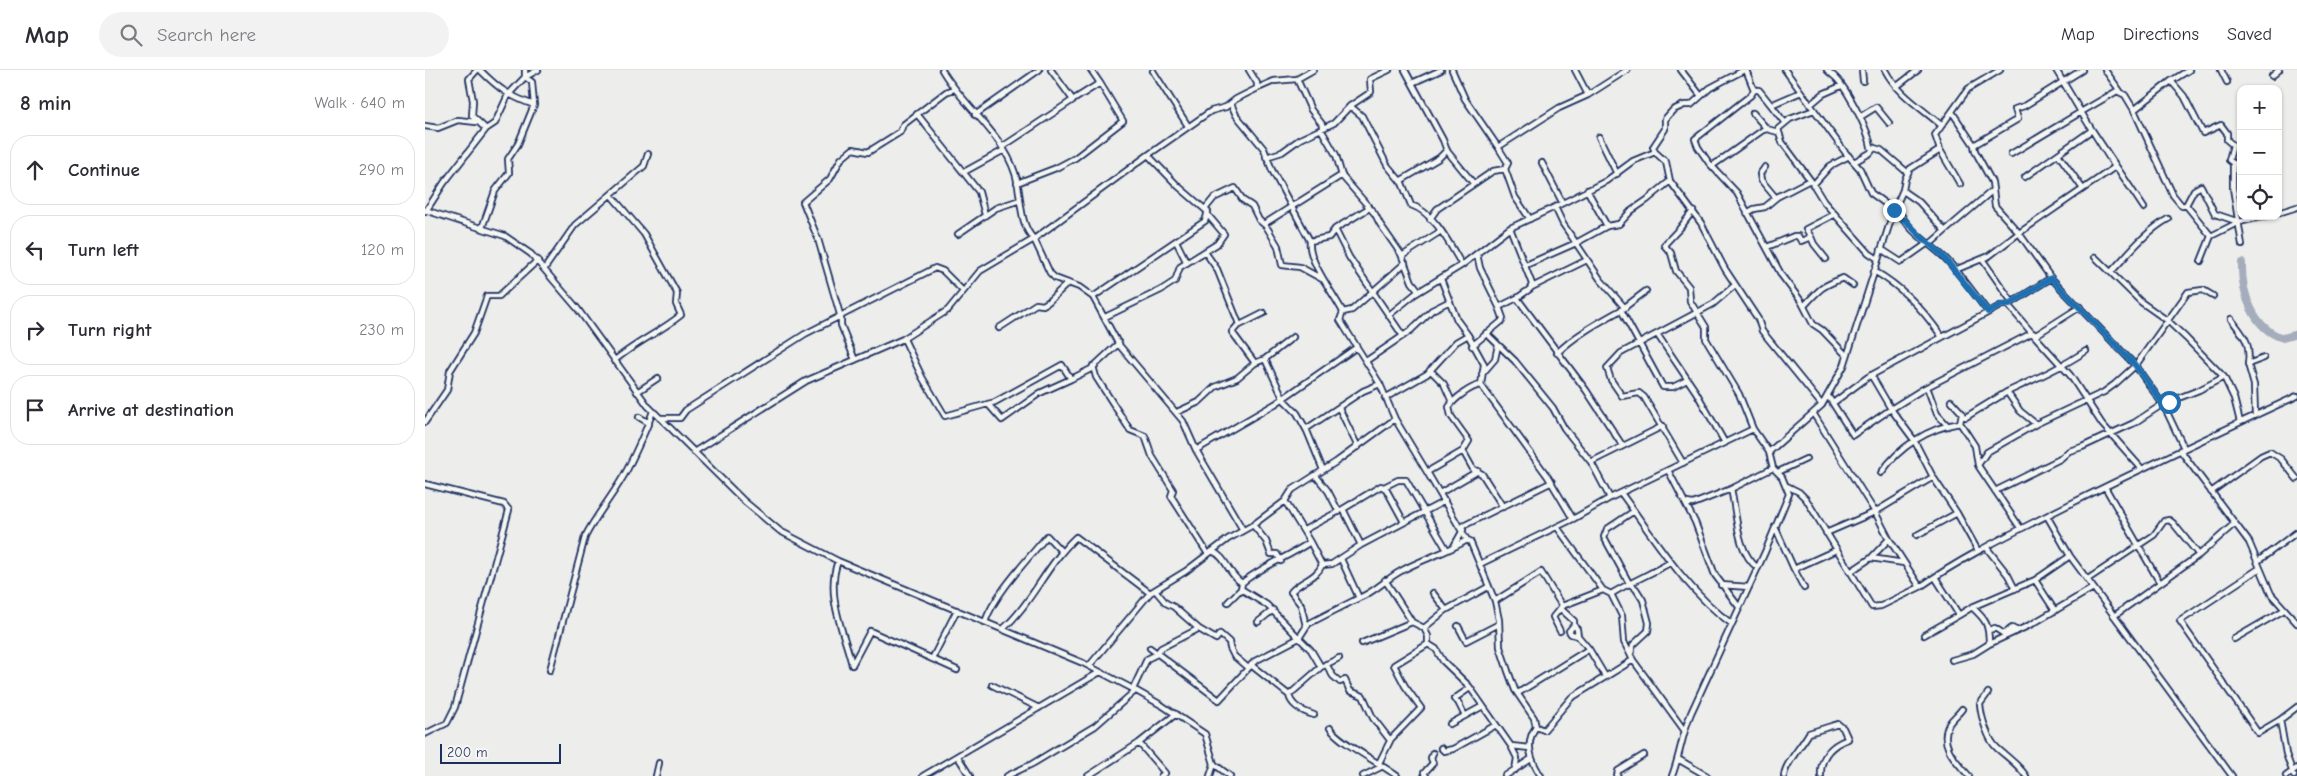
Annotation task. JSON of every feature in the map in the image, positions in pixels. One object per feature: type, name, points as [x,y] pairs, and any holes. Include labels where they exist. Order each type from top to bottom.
[{"type":"street","points":[[486,129],[476,122],[472,116],[473,100],[469,79],[479,70],[499,90],[534,105]]},
{"type":"street","points":[[525,70],[525,77]]},
{"type":"street","points":[[537,70],[525,77],[508,95],[495,123],[486,129],[462,158],[426,210],[513,240],[538,260],[577,308],[614,361],[653,411],[744,501],[773,525],[837,561],[1089,666],[1176,714],[1205,734],[1214,764],[1211,776]]},
{"type":"street","points":[[942,70],[954,90],[1003,148],[1015,173],[1030,235],[1034,239],[1050,273],[1055,278],[1085,290],[1093,297],[1119,343],[1183,421],[1196,450],[1243,530]]},
{"type":"street","points":[[975,115],[1039,70]]},
{"type":"street","points":[[1051,70],[1073,100]]},
{"type":"street","points":[[1017,183],[1056,168],[1075,158],[1123,121],[1091,70]]},
{"type":"street","points":[[1249,70],[1257,83],[1257,88]]},
{"type":"street","points":[[693,452],[807,381],[904,339],[948,310],[962,290],[980,271],[1034,239],[1211,111],[1226,107],[1257,88],[1274,81],[1297,79],[1313,70]]},
{"type":"street","points":[[1267,156],[1282,152],[1322,127],[1335,123],[1350,106],[1371,92],[1370,79],[1389,70]]},
{"type":"street","points":[[1405,70],[1447,150],[1474,184]]},
{"type":"street","points":[[1412,83],[1441,70]]},
{"type":"street","points":[[1452,70],[1465,99],[1508,163],[1505,169],[1515,197],[1530,219]]},
{"type":"street","points":[[1575,70],[1588,94]]},
{"type":"street","points":[[1498,148],[1559,108],[1588,94],[1627,70]]},
{"type":"street","points":[[1681,70],[1686,79],[1701,96]]},
{"type":"street","points":[[1754,90],[1745,70],[1701,96],[1691,105],[1684,105],[1673,110],[1665,119],[1665,129],[1653,146],[1655,152],[1666,162],[1670,181],[1693,211],[1735,285],[1758,319],[1762,331],[1822,405]]},
{"type":"street","points":[[1785,70],[1849,156],[1861,169],[1871,193],[1905,220],[1955,270],[1988,312]]},
{"type":"street","points":[[1827,70],[1841,86],[1860,117],[1870,138],[1871,147],[1885,154],[1908,173]]},
{"type":"street","points":[[1860,70],[1863,80]]},
{"type":"street","points":[[1885,70],[1896,87],[1941,125]]},
{"type":"street","points":[[1896,87],[1918,70]]},
{"type":"street","points":[[1961,184],[1940,150],[1935,135],[1968,90],[2000,70]]},
{"type":"street","points":[[1955,270],[1995,252],[2019,233],[2115,167],[2056,70]]},
{"type":"street","points":[[1974,145],[2018,119],[2015,109],[2024,106],[2082,70]]},
{"type":"street","points":[[2105,70],[2134,110],[2175,199],[2182,206],[2186,206],[2211,236]]},
{"type":"street","points":[[2134,110],[2171,81],[2189,70]]},
{"type":"street","points":[[2221,70],[2227,82]]},
{"type":"street","points":[[2272,76],[2279,70]]},
{"type":"street","points":[[1153,71],[1188,126]]},
{"type":"street","points":[[482,228],[495,191],[509,173],[508,159],[526,127],[534,105],[532,82],[525,77]]},
{"type":"street","points":[[1297,79],[1311,110],[1322,124],[1336,155],[1342,176],[1369,208],[1402,256],[1412,282],[1419,291]]},
{"type":"street","points":[[2171,81],[2184,96],[2203,132],[2221,125],[2227,133],[2227,140],[2233,145],[2229,160],[2237,165]]},
{"type":"street","points":[[964,172],[1100,83]]},
{"type":"street","points":[[1811,105],[1823,94],[1841,86]]},
{"type":"street","points":[[855,360],[841,325],[841,316],[817,239],[803,202],[830,179],[841,159],[853,149],[868,152],[901,132],[903,125],[946,92],[954,90]]},
{"type":"street","points":[[1754,90],[1759,90],[1785,123]]},
{"type":"street","points":[[1754,90],[1751,95],[1695,139],[1698,147],[1712,166],[1737,192],[1782,276],[1804,306],[1813,324],[1822,330],[1847,356]]},
{"type":"street","points":[[2011,154],[2115,91],[2120,91]]},
{"type":"street","points":[[1771,105],[1801,92]]},
{"type":"street","points":[[1231,104],[1236,114],[1264,149],[1272,170],[1310,241],[1309,248],[1322,279]]},
{"type":"street","points":[[1350,106],[1362,116],[1387,165],[1400,181],[1411,205],[1418,208],[1441,231],[1462,264]]},
{"type":"street","points":[[1860,117],[1876,107],[1889,124]]},
{"type":"street","points":[[1778,132],[1778,129],[1785,123],[1814,110]]},
{"type":"street","points":[[1952,112],[1974,145],[1975,151],[1991,179],[1995,206],[2019,233],[2051,278],[2136,366],[2163,404],[2182,449],[2234,524],[2249,542],[2271,594],[2297,624]]},
{"type":"street","points":[[1753,113],[1767,129],[1778,132],[1789,153],[1810,180],[1823,202],[1869,253],[1878,259]]},
{"type":"street","points":[[917,114],[979,192],[985,215]]},
{"type":"street","points":[[425,126],[438,128],[458,120],[476,122]]},
{"type":"street","points":[[1712,166],[1747,140],[1767,129]]},
{"type":"street","points":[[2025,177],[2092,130]]},
{"type":"street","points":[[2092,130],[2144,208]]},
{"type":"street","points":[[1599,137],[1617,174]]},
{"type":"street","points":[[1855,162],[1871,153],[1874,148]]},
{"type":"street","points":[[1400,181],[1439,158],[1447,150]]},
{"type":"street","points":[[1769,452],[1822,405],[1828,396],[1847,356],[1893,212],[1903,191],[1908,173],[1910,169],[1940,150]]},
{"type":"street","points":[[1389,315],[1419,291],[1441,279],[1510,228],[1555,207],[1617,174],[1633,161],[1655,152]]},
{"type":"street","points":[[545,268],[575,225],[644,166],[648,154]]},
{"type":"street","points":[[2058,154],[2083,189]]},
{"type":"street","points":[[1105,316],[1161,290],[1175,281],[1180,268],[1217,244],[1224,234],[1206,212],[1148,155]]},
{"type":"street","points":[[1813,185],[1830,166],[1849,156]]},
{"type":"street","points":[[1542,163],[1562,202]]},
{"type":"street","points":[[2233,164],[2233,188],[2242,245]]},
{"type":"street","points":[[1765,167],[1760,174],[1761,180],[1776,198]]},
{"type":"street","points":[[1430,219],[1437,209],[1493,171],[1505,169]]},
{"type":"street","points":[[1264,224],[1342,176]]},
{"type":"street","points":[[1747,213],[1754,209],[1765,207],[1776,198],[1810,180]]},
{"type":"street","points":[[1525,265],[1577,243],[1607,226],[1619,224],[1631,211],[1670,181]]},
{"type":"street","points":[[2186,206],[2194,190],[2201,186],[2215,214],[2239,222]]},
{"type":"street","points":[[1093,297],[1205,221],[1206,212],[1214,198],[1235,188],[1243,200],[1252,206],[1259,220],[1264,224],[1278,246],[1282,265],[1300,266],[1322,279],[1331,289],[1343,312],[1340,320],[1380,384],[1395,419],[1467,540],[1471,542],[1495,601],[1500,647],[1518,693],[1533,718],[1536,727],[1543,730],[1571,698],[1633,660]]},
{"type":"street","points":[[1587,190],[1607,226]]},
{"type":"street","points":[[1881,249],[1901,262],[1929,244],[1993,190]]},
{"type":"street","points":[[1903,191],[1919,202],[1945,230]]},
{"type":"street","points":[[611,195],[644,234],[677,293],[676,304],[681,315],[666,327],[627,350],[614,361]]},
{"type":"street","points":[[958,234],[997,208],[1020,200]]},
{"type":"street","points":[[1897,202],[1898,208],[1905,220]]},
{"type":"street","points":[[1555,207],[1563,224],[1623,309],[1663,387],[1673,387],[1687,380]]},
{"type":"street","points":[[2282,212],[2297,207]]},
{"type":"street","points":[[1310,241],[1329,237],[1335,229],[1369,208]]},
{"type":"street","points":[[1672,776],[1679,759],[1684,730],[1788,499],[1787,486],[1773,468],[1769,452],[1753,428],[1739,394],[1706,339],[1706,327],[1690,301],[1689,287],[1676,271],[1671,253],[1664,245],[1693,211]]},
{"type":"street","points":[[1826,259],[1814,244],[1807,229],[1835,214]]},
{"type":"street","points":[[2111,272],[2155,226],[2168,219]]},
{"type":"street","points":[[2201,261],[2211,236],[2239,222],[2248,220]]},
{"type":"street","points":[[1510,228],[1532,286]]},
{"type":"street","points":[[1335,229],[1349,257],[1403,336]]},
{"type":"street","points":[[1402,256],[1441,231]]},
{"type":"street","points":[[1767,247],[1794,236],[1798,236],[1801,241],[1811,237]]},
{"type":"street","points":[[1176,241],[1187,263]]},
{"type":"street","points":[[1205,252],[1217,269],[1239,324],[1237,326]]},
{"type":"street","points":[[1472,346],[1503,320],[1499,307],[1480,268],[1477,254]]},
{"type":"street","points":[[2095,257],[2141,302],[2168,321],[2224,377],[2234,398],[2240,422]]},
{"type":"street","points":[[1982,259],[2031,333],[2070,375],[2085,400],[2141,469]]},
{"type":"street","points":[[425,422],[447,390],[450,371],[473,333],[487,296],[499,296],[538,260]]},
{"type":"street","points":[[1499,307],[1517,298],[1532,286],[1587,260]]},
{"type":"street","points":[[1343,312],[1351,310],[1405,262]]},
{"type":"street","points":[[660,418],[680,418],[686,410],[805,334],[935,268],[943,270],[962,290]]},
{"type":"street","points":[[1874,271],[1886,277],[1919,306],[1942,337]]},
{"type":"street","points":[[1804,306],[1814,293],[1832,281],[1843,278],[1853,285]]},
{"type":"street","points":[[1833,403],[1871,375],[1988,312],[2010,303],[2051,278]]},
{"type":"street","points":[[1441,279],[1457,320],[1483,362],[1481,385],[1552,482],[1573,519]]},
{"type":"street","points":[[999,328],[1036,304],[1043,305],[1069,283]]},
{"type":"street","points":[[1683,463],[1663,426],[1644,397],[1639,393],[1622,396],[1609,376],[1607,368],[1621,353],[1724,296],[1735,285]]},
{"type":"street","points":[[1978,465],[1987,452],[2036,424],[2110,388],[2136,366],[2188,292],[2203,290],[2213,296]]},
{"type":"street","points":[[1557,353],[1591,325],[1623,309],[1646,291]]},
{"type":"street","points":[[1517,298],[1586,390],[1622,445]]},
{"type":"street","points":[[1366,361],[1403,336],[1432,310],[1450,301]]},
{"type":"street","points":[[1828,396],[1853,435],[1927,387],[2031,333],[2036,335],[2080,307]]},
{"type":"street","points":[[1255,363],[1232,332],[1237,326],[1264,313]]},
{"type":"street","points":[[2231,319],[2247,341],[2250,349],[2248,364],[2254,385],[2255,415]]},
{"type":"street","points":[[1486,333],[1515,361],[1534,383],[1591,462],[1610,498]]},
{"type":"street","points":[[1657,334],[1725,443]]},
{"type":"street","points":[[1385,398],[1419,379],[1456,342],[1468,335]]},
{"type":"street","points":[[1177,412],[1199,402],[1215,387],[1237,378],[1293,337]]},
{"type":"street","points":[[904,339],[922,377],[945,416],[995,402],[1062,365],[1071,379]]},
{"type":"street","points":[[988,404],[1002,420],[1040,393],[1071,379],[1093,366],[1119,343]]},
{"type":"street","points":[[1482,374],[1495,359],[1498,346]]},
{"type":"street","points":[[1196,450],[1283,399],[1357,347]]},
{"type":"street","points":[[1962,416],[1966,417],[2027,381],[2062,367],[2086,351]]},
{"type":"street","points":[[2248,364],[2264,358]]},
{"type":"street","points":[[1265,359],[1283,399],[1297,413],[1306,429],[1323,470]]},
{"type":"street","points":[[1093,366],[1096,377],[1130,430],[1145,436],[1152,456],[1173,490],[1171,496],[1210,553],[1221,556],[1237,580],[1242,583]]},
{"type":"street","points":[[1430,370],[1444,384],[1452,402]]},
{"type":"street","points":[[1871,375],[1891,409],[1914,440],[1933,477],[1957,513],[1977,552]]},
{"type":"street","points":[[1995,491],[2060,459],[2069,451],[2134,423],[2163,404],[2199,390],[2224,377]]},
{"type":"street","points":[[637,392],[658,378]]},
{"type":"street","points":[[1306,429],[1363,391],[1380,384]]},
{"type":"street","points":[[1427,472],[1463,451],[1469,441],[1451,416],[1449,407],[1452,402],[1481,385]]},
{"type":"street","points":[[1927,387],[1937,414],[1947,426]]},
{"type":"street","points":[[2007,392],[2020,411],[2036,424]]},
{"type":"street","points":[[1787,486],[1799,492],[1806,499],[1872,607],[1881,606],[1920,587],[1977,552],[2021,529],[2182,449],[2297,396]]},
{"type":"street","points":[[1951,401],[1962,416]]},
{"type":"street","points":[[1339,408],[1358,447]]},
{"type":"street","points":[[550,670],[585,537],[628,467],[653,411]]},
{"type":"street","points":[[1813,412],[1920,587]]},
{"type":"street","points":[[1962,416],[1960,423],[1975,446],[1978,465],[2021,529]]},
{"type":"street","points":[[639,417],[649,423]]},
{"type":"street","points":[[1089,666],[1153,591],[1253,525],[1285,501],[1292,490],[1316,476],[1395,419]]},
{"type":"street","points":[[1881,473],[1891,458],[1914,440],[1947,426],[1960,423]]},
{"type":"street","points":[[1591,462],[1663,426]]},
{"type":"street","points":[[1480,564],[1753,428]]},
{"type":"street","points":[[1463,451],[1472,468],[1482,474],[1503,507]]},
{"type":"street","points":[[2211,492],[2261,456],[2270,452],[2281,459],[2297,479]]},
{"type":"street","points":[[1778,472],[1806,459]]},
{"type":"street","points":[[1687,504],[1693,504],[1731,489],[1773,468]]},
{"type":"street","points":[[1668,470],[1687,504],[1715,574],[1721,585],[1739,607]]},
{"type":"street","points":[[1440,493],[1478,471]]},
{"type":"street","points":[[1316,476],[1329,491],[1361,545]]},
{"type":"street","points":[[1826,532],[1875,512],[1933,477]]},
{"type":"street","points":[[1304,530],[1341,511],[1381,486],[1384,487],[1398,480],[1406,480],[1447,550]]},
{"type":"street","points":[[1453,548],[1462,529],[1552,482]]},
{"type":"street","points":[[425,484],[503,504],[509,510],[455,707],[447,723],[425,734]]},
{"type":"street","points":[[1384,487],[1404,522]]},
{"type":"street","points":[[2105,487],[2160,583]]},
{"type":"street","points":[[1731,489],[1742,546],[1750,562],[1757,568]]},
{"type":"street","points":[[1621,493],[1671,562],[1718,613],[1732,624]]},
{"type":"street","points":[[1285,501],[1304,530],[1322,565]]},
{"type":"street","points":[[1322,565],[1331,564],[1341,559],[1361,545],[1445,501]]},
{"type":"street","points":[[1631,653],[1633,645],[1648,631],[1649,623],[1639,592],[1629,583],[1604,537],[1604,533],[1634,511]]},
{"type":"street","points":[[1917,535],[1957,513]]},
{"type":"street","points":[[2047,516],[2070,556],[2232,776]]},
{"type":"street","points":[[2088,579],[2137,544],[2154,535],[2164,521],[2169,520],[2199,555]]},
{"type":"street","points":[[2113,616],[2199,555],[2234,524]]},
{"type":"street","points":[[1253,525],[1266,541],[1271,554],[1277,554],[1281,561]]},
{"type":"street","points":[[1557,527],[1603,590],[1611,594],[1622,616],[1624,642],[1633,660],[1684,730]]},
{"type":"street","points":[[1775,527],[1804,588]]},
{"type":"street","points":[[2258,561],[2297,532]]},
{"type":"street","points":[[985,622],[988,613],[1008,585],[1047,536],[1061,551]]},
{"type":"street","points":[[1003,629],[1014,619],[1061,551],[1076,537],[1153,591],[1165,604],[1182,613],[1198,629],[1216,639],[1220,634],[1229,642],[1229,648],[1234,656],[1289,695],[1294,704],[1303,712],[1314,716]]},
{"type":"street","points":[[1850,572],[1871,558],[1889,539]]},
{"type":"street","points":[[1150,648],[1219,700],[1249,667],[1299,638],[1306,626],[1370,594],[1385,580],[1467,540]]},
{"type":"street","points":[[1228,602],[1241,590],[1242,583],[1250,576],[1281,561],[1310,542]]},
{"type":"street","points":[[1986,547],[2009,576],[2015,589]]},
{"type":"street","points":[[1794,570],[1836,550]]},
{"type":"street","points":[[1924,634],[1973,607],[2035,580],[2070,556]]},
{"type":"street","points":[[1871,558],[1904,563]]},
{"type":"street","points":[[1341,559],[1359,598]]},
{"type":"street","points":[[837,561],[834,584],[835,605],[853,665],[871,631],[957,670]]},
{"type":"street","points":[[1611,594],[1671,562]]},
{"type":"street","points":[[1306,626],[1301,605],[1291,592],[1296,586],[1319,572],[1322,565]]},
{"type":"street","points":[[2260,568],[2180,621],[2258,733],[2297,707]]},
{"type":"street","points":[[1495,601],[1541,572],[1562,606],[1561,609],[1573,622],[1578,636],[1589,649],[1605,676]]},
{"type":"street","points":[[1935,577],[1959,615]]},
{"type":"street","points":[[1385,580],[1412,622],[1423,628],[1428,636],[1428,644]]},
{"type":"street","points":[[2035,580],[2055,611]]},
{"type":"street","points":[[1721,585],[1749,587]]},
{"type":"street","points":[[1423,628],[1446,610],[1488,587]]},
{"type":"street","points":[[1952,660],[1973,654],[2055,611],[2093,588]]},
{"type":"street","points":[[1241,590],[1273,610],[1333,676],[1340,682],[1345,680],[1348,682],[1350,691],[1363,696],[1373,718],[1391,740]]},
{"type":"street","points":[[1560,631],[1553,617],[1562,606],[1603,590]]},
{"type":"street","points":[[1433,593],[1446,610]]},
{"type":"street","points":[[1973,607],[1980,612],[1989,630],[1989,644]]},
{"type":"street","points":[[932,659],[957,610]]},
{"type":"street","points":[[1258,622],[1273,610]]},
{"type":"street","points":[[2234,639],[2284,610]]},
{"type":"street","points":[[1362,643],[1412,622]]},
{"type":"street","points":[[1458,626],[1467,641],[1499,624]]},
{"type":"street","points":[[1989,630],[1995,628],[2003,634],[2012,628],[2017,630]]},
{"type":"street","points":[[1007,776],[1032,764],[1095,726],[1134,690],[1147,659],[1157,654],[1161,648],[1198,629]]},
{"type":"street","points":[[1428,644],[1436,648],[1443,661],[1470,688],[1511,746],[1517,758],[1515,770]]},
{"type":"street","points":[[1363,776],[1381,765],[1391,740],[1421,708],[1405,686],[1394,665],[1428,644]]},
{"type":"street","points":[[1518,693],[1589,649]]},
{"type":"street","points":[[1289,695],[1323,665],[1339,658]]},
{"type":"street","points":[[923,776],[959,757],[1100,672]]},
{"type":"street","points":[[992,685],[1039,708]]},
{"type":"street","points":[[1465,716],[1458,702],[1454,699],[1470,688]]},
{"type":"street","points":[[1988,693],[1981,704],[1984,723],[1995,747],[2015,761],[2026,776]]},
{"type":"street","points":[[1450,724],[1459,717],[1465,716],[1483,706]]},
{"type":"street","points":[[1963,709],[1947,727],[1946,744],[1953,759],[1969,776]]},
{"type":"street","points":[[1088,776],[1139,743],[1176,714]]},
{"type":"street","points":[[2279,720],[2286,754],[2293,774]]},
{"type":"street","points":[[1784,776],[1787,765],[1809,733],[1838,724],[1843,728],[1847,739],[1829,748],[1821,776]]},
{"type":"street","points":[[1441,748],[1444,751],[1453,750],[1496,725]]},
{"type":"street","points":[[1536,727],[1530,735],[1531,759],[1541,776]]},
{"type":"street","points":[[1330,728],[1344,742],[1397,776]]},
{"type":"street","points":[[1139,743],[1165,773],[1161,776]]},
{"type":"street","points":[[1511,746],[1530,748]]},
{"type":"street","points":[[1426,776],[1425,772],[1433,763],[1431,758],[1433,753]]},
{"type":"street","points":[[1617,776],[1618,771],[1644,755]]},
{"type":"street","points":[[959,757],[970,776]]},
{"type":"street","points":[[1505,776],[1531,759]]},
{"type":"street","points":[[1679,759],[1707,776]]},
{"type":"street","points":[[656,776],[659,763]]},
{"type":"street","points":[[1214,764],[1230,776]]},
{"type":"street","points":[[2286,776],[2293,774],[2297,768]]},
{"type":"waterway","points":[[2242,263],[2244,286],[2251,308],[2257,318],[2264,327],[2283,338],[2297,334]]},
{"type":"route","points":[[1894,210],[1893,215],[1905,220],[1939,252],[1988,312],[2006,303],[2008,305],[2051,278],[2124,355],[2131,360],[2163,404],[2169,402]]}]
